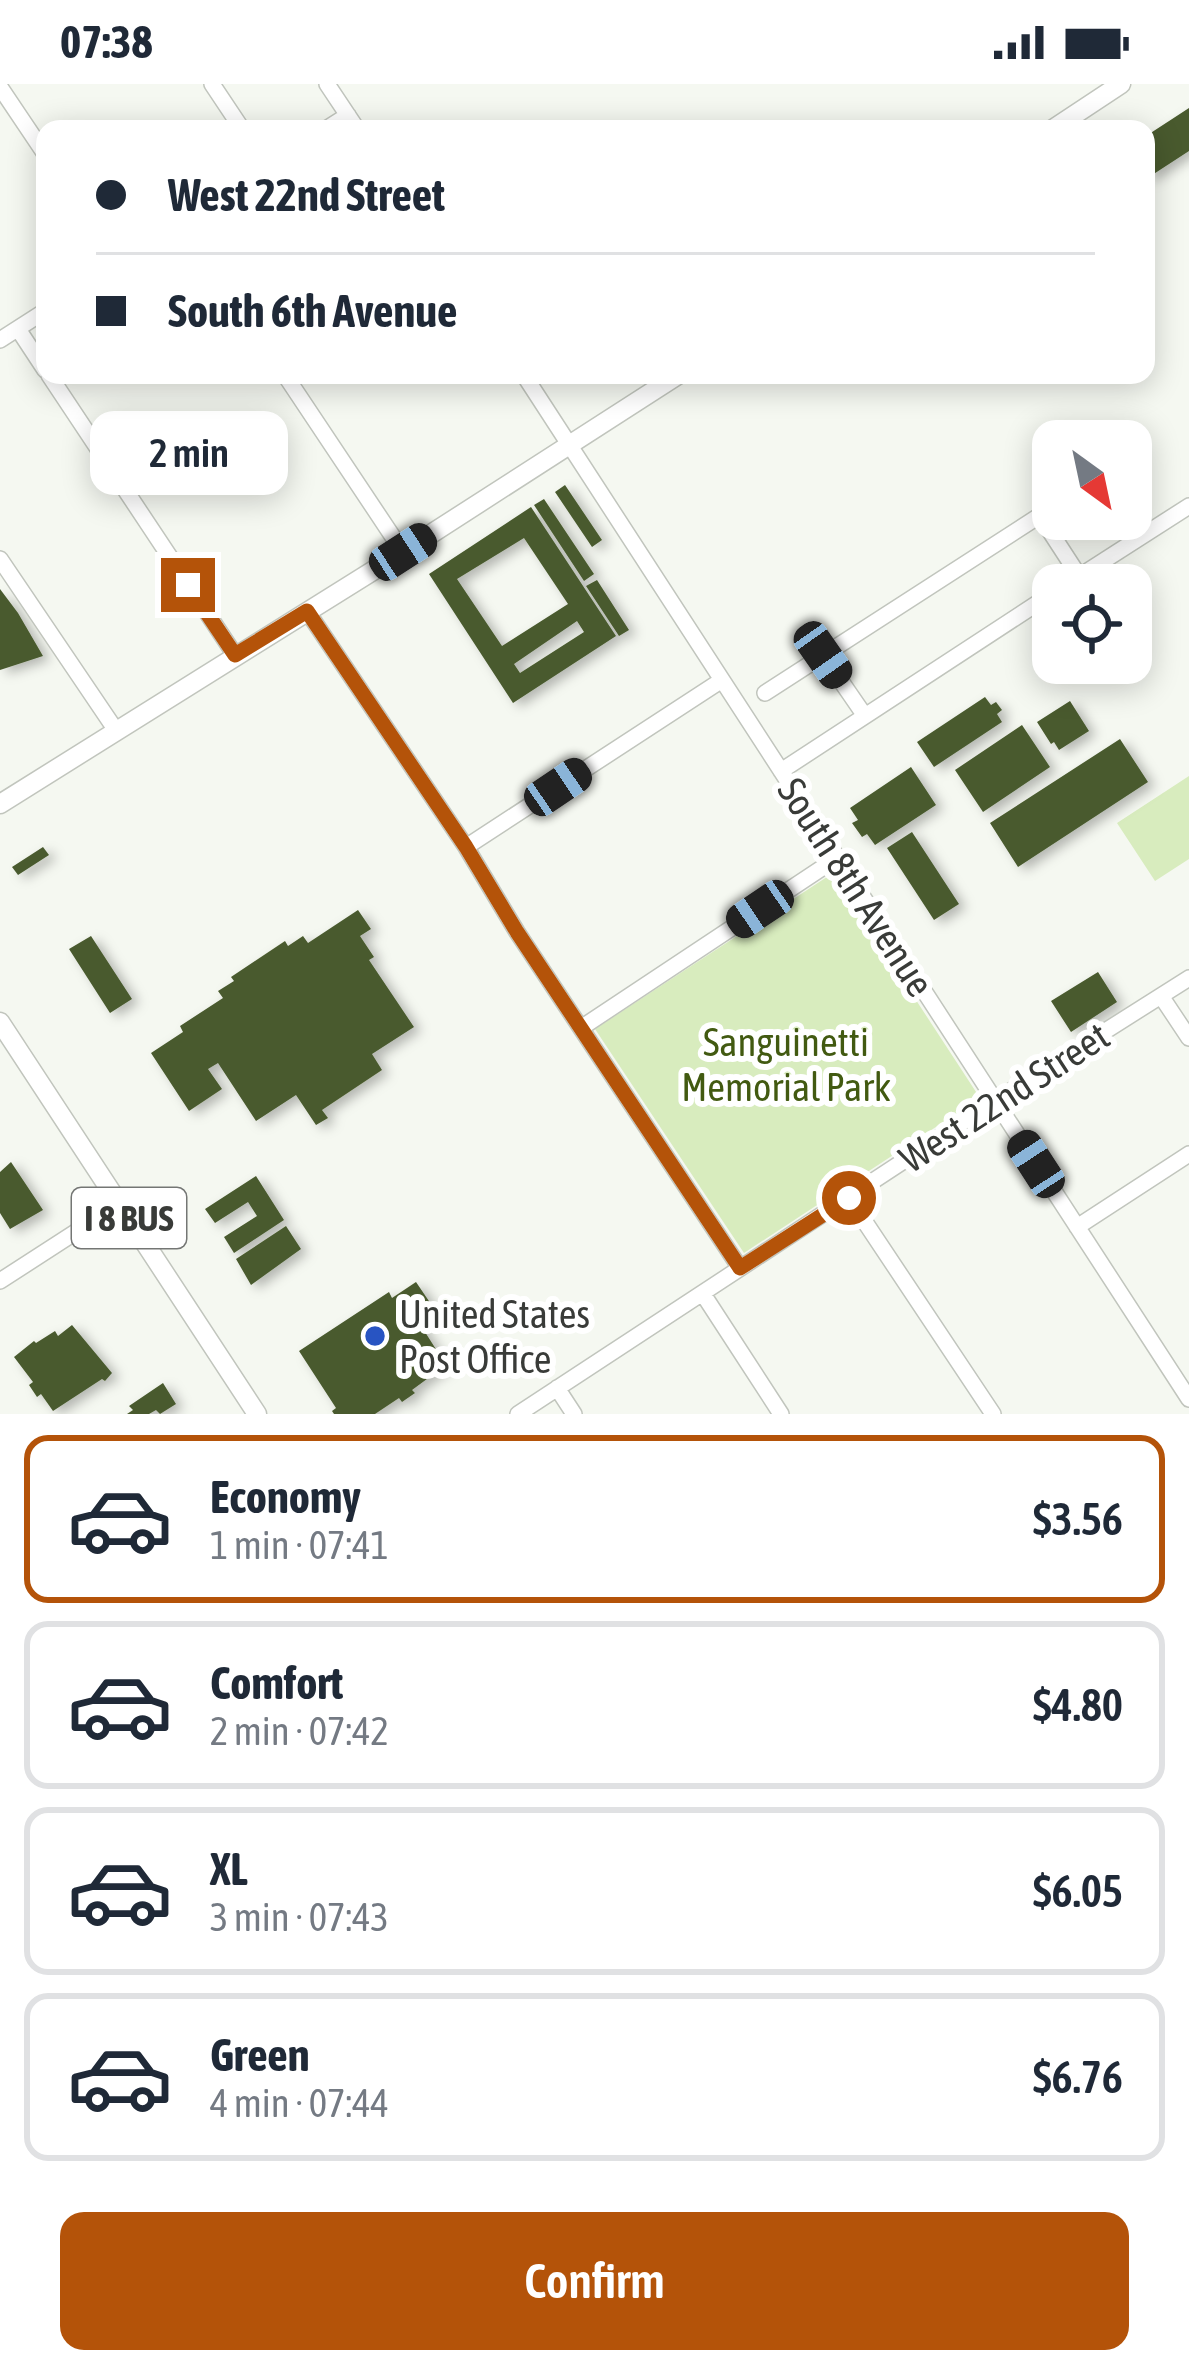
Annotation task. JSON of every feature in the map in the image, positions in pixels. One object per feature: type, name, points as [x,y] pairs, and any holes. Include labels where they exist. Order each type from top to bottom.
[{"type":"main road","points":[[1067,120],[1121,84]]},
{"type":"main road","points":[[0,804],[664,384]]},
{"type":"main road","name":"I 8 BUS","points":[[0,1022],[257,1414]]},
{"type":"street","points":[[212,84],[236,120]]},
{"type":"street","points":[[327,84],[351,120]]},
{"type":"street","points":[[0,87],[36,141]]},
{"type":"street","points":[[0,340],[36,317]]},
{"type":"street","points":[[18,328],[36,355]]},
{"type":"street","points":[[55,384],[235,655]]},
{"type":"street","points":[[291,384],[403,552]]},
{"type":"street","name":"South 8th Avenue","points":[[530,384],[1189,1399]]},
{"type":"street","points":[[1099,564],[1189,506]]},
{"type":"street","points":[[765,693],[1032,522]]},
{"type":"street","points":[[0,559],[115,729]]},
{"type":"street","points":[[781,771],[1032,607]]},
{"type":"street","points":[[307,611],[740,1268]]},
{"type":"street","points":[[823,655],[866,716]]},
{"type":"street","points":[[466,847],[722,680]]},
{"type":"street","points":[[581,1028],[837,858]]},
{"type":"street","name":"West 22nd Street","points":[[518,1414],[1189,978]]},
{"type":"street","points":[[1161,996],[1189,1038]]},
{"type":"street","points":[[1077,1227],[1189,1154]]},
{"type":"street","points":[[849,1198],[993,1414]]},
{"type":"street","points":[[0,1281],[119,1204]]},
{"type":"street","points":[[703,1294],[782,1414]]},
{"type":"street","points":[[557,1388],[574,1414]]},
{"type":"green space","points":[[1189,776],[1189,859],[1155,881],[1117,823]]},
{"type":"green space","name":"Sanguinetti Memorial Park","points":[[833,873],[980,1098],[744,1253],[595,1029]]},
{"type":"building","points":[[1189,108],[1189,151],[1155,173],[1155,130]]},
{"type":"building","points":[[565,485],[602,540],[592,547],[555,492]]},
{"type":"building","points":[[544,499],[594,574],[584,581],[534,505]]},
{"type":"building","points":[[531,507],[616,636],[513,703],[429,574]],"holes":[[[524,538],[568,604],[502,646],[457,579]],[[577,621],[584,632],[520,673],[514,664]]]},
{"type":"building","points":[[597,580],[629,630],[619,636],[586,586]]},
{"type":"building","points":[[0,589],[43,656],[0,670]]},
{"type":"building","points":[[985,697],[1002,710],[997,714],[1002,722],[934,767],[917,742]]},
{"type":"building","points":[[1070,701],[1089,731],[1059,750],[1037,722]]},
{"type":"building","points":[[1022,725],[1050,767],[983,812],[955,770]]},
{"type":"building","points":[[1120,739],[1148,782],[1018,867],[990,823]]},
{"type":"building","points":[[911,767],[936,805],[875,845],[852,823],[858,820],[850,808]]},
{"type":"building","points":[[912,832],[959,904],[934,920],[887,848]]},
{"type":"building","points":[[43,847],[49,855],[18,875],[12,867]]},
{"type":"building","points":[[358,910],[371,929],[360,936],[374,957],[369,960],[414,1027],[372,1054],[382,1070],[322,1110],[328,1118],[316,1125],[296,1095],[256,1121],[218,1063],[208,1069],[222,1089],[189,1111],[151,1053],[183,1032],[180,1026],[223,998],[218,991],[234,981],[231,977],[285,941],[288,946],[303,936],[308,943]]},
{"type":"building","points":[[91,936],[132,999],[110,1013],[69,949]]},
{"type":"building","points":[[1098,972],[1117,1002],[1071,1032],[1051,1001]]},
{"type":"building","points":[[11,1162],[43,1210],[10,1229],[0,1213],[0,1172]]},
{"type":"building","points":[[256,1176],[284,1220],[234,1253],[224,1237],[257,1216],[248,1202],[215,1223],[205,1209]]},
{"type":"building","points":[[286,1226],[301,1249],[251,1285],[236,1259]]},
{"type":"building","name":"United States Post Office","points":[[416,1282],[435,1310],[418,1321],[446,1365],[402,1402],[399,1398],[375,1414],[334,1414],[336,1408],[299,1351],[389,1292],[392,1298]]},
{"type":"building","points":[[72,1325],[112,1373],[53,1411],[41,1394],[37,1397],[29,1385],[33,1382],[14,1357],[34,1341],[55,1331],[58,1336]]},
{"type":"building","points":[[163,1383],[176,1404],[160,1414],[156,1410],[127,1414],[133,1410],[129,1406]]},
{"type":"place","name":"United States Post Office","points":[[375,1336]]},
{"type":"route","points":[[188,585],[235,655],[307,611],[740,1268],[849,1198]]}]
